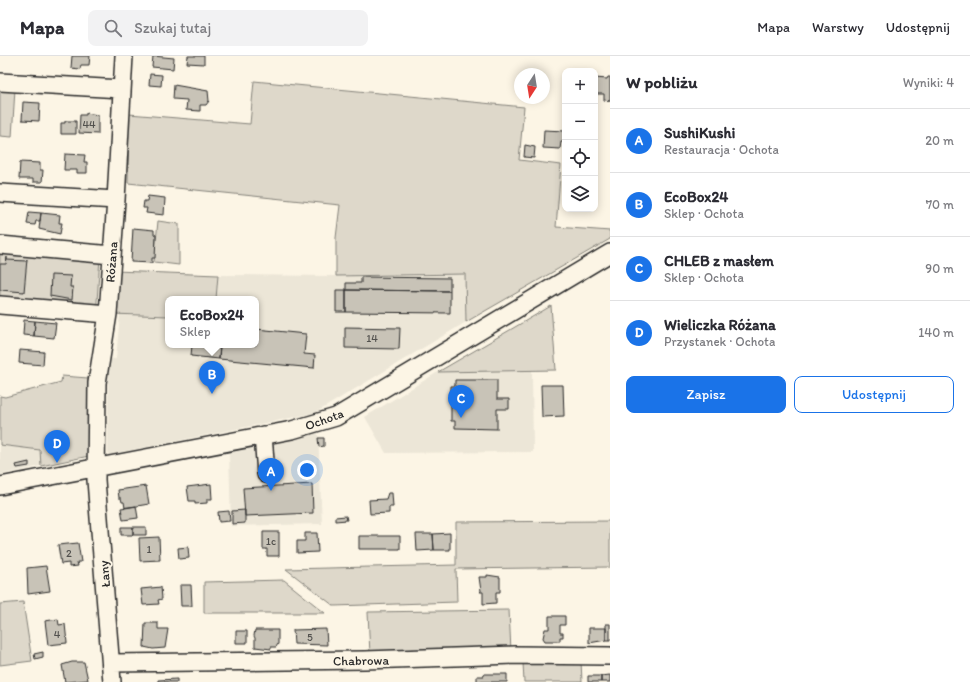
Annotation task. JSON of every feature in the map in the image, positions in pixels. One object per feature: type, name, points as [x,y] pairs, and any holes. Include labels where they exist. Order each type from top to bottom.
[{"type":"street","name":"Różana","points":[[97,467],[97,383],[108,314],[124,56]]},
{"type":"street","points":[[0,82],[121,89]]},
{"type":"street","points":[[0,193],[116,200]]},
{"type":"street","points":[[0,245],[112,256]]},
{"type":"street","name":"Ochota","points":[[0,486],[308,426],[336,417],[610,253]]},
{"type":"street","points":[[0,305],[108,314]]},
{"type":"street","points":[[263,435],[266,474]]},
{"type":"street","name":"Łany","points":[[97,467],[96,480],[98,514],[112,663],[112,682]]},
{"type":"street","name":"Chabrowa","points":[[112,663],[365,660],[515,655],[610,656]]},
{"type":"shaded area","points":[[254,81],[524,107],[519,160],[561,165],[556,227],[610,231],[610,239],[466,322],[465,274],[336,276],[336,238],[340,205],[128,183],[129,114],[250,124]]},
{"type":"shaded area","points":[[0,88],[15,89],[12,137],[0,136]]},
{"type":"shaded area","points":[[158,221],[179,224],[179,265],[154,262]]},
{"type":"shaded area","points":[[0,250],[100,258],[96,316],[0,308]]},
{"type":"shaded area","points":[[115,271],[218,275],[216,296],[165,296],[165,316],[112,314]]},
{"type":"shaded area","points":[[465,274],[466,322],[315,413],[108,455],[108,358],[116,359],[120,314],[165,316],[165,348],[259,348],[259,296],[216,296],[218,275],[336,276]]},
{"type":"shaded area","points":[[551,306],[556,370],[438,372]]},
{"type":"shaded area","points":[[532,370],[533,452],[386,453],[365,417],[438,372]]},
{"type":"shaded area","points":[[62,376],[88,378],[89,456],[41,466],[40,450],[0,445],[0,396],[5,397],[61,382]]},
{"type":"shaded area","points":[[318,433],[322,524],[231,526],[229,451]]},
{"type":"shaded area","points":[[0,445],[40,450],[41,466],[0,475]]},
{"type":"shaded area","points":[[610,521],[610,567],[456,569],[457,602],[334,606],[286,569],[456,565],[456,522]]},
{"type":"shaded area","points":[[284,580],[325,613],[204,613],[204,582]]},
{"type":"shaded area","points":[[23,602],[32,661],[0,665],[0,604]]},
{"type":"shaded area","points":[[509,610],[511,651],[370,655],[368,612]]},
{"type":"shaded area","points":[[581,661],[582,682],[524,682],[523,663]]},
{"type":"building","points":[[72,56],[90,56],[89,65],[81,65],[80,69],[71,68]]},
{"type":"building","points":[[153,56],[174,58],[173,69],[152,67]]},
{"type":"building","points":[[188,56],[204,56],[204,64],[187,63]]},
{"type":"building","points":[[150,74],[162,75],[161,86],[149,85]]},
{"type":"building","points":[[610,77],[610,101],[604,100],[604,94],[598,94],[598,78],[607,79]]},
{"type":"building","points":[[174,85],[208,91],[209,101],[206,105],[200,105],[200,111],[186,110],[187,100],[173,99]]},
{"type":"building","points":[[23,102],[40,103],[39,121],[22,120]]},
{"type":"building","points":[[86,113],[98,115],[98,134],[79,133],[80,115],[86,115]]},
{"type":"building","points":[[65,121],[76,121],[76,134],[61,134],[61,123],[65,123]]},
{"type":"building","points":[[544,130],[562,131],[562,142],[560,149],[543,148]]},
{"type":"building","points":[[525,145],[535,147],[534,158],[524,157]]},
{"type":"building","points":[[65,154],[85,155],[84,162],[87,162],[87,173],[77,173],[77,170],[64,170]]},
{"type":"building","points":[[20,162],[40,163],[40,170],[43,170],[42,182],[33,182],[33,179],[19,179]]},
{"type":"building","points":[[148,196],[165,198],[164,215],[146,213],[147,208],[143,208],[144,201],[147,201]]},
{"type":"building","points":[[29,212],[41,213],[40,221],[36,221],[35,225],[27,224]]},
{"type":"building","points":[[41,213],[60,215],[59,223],[62,223],[60,234],[39,229]]},
{"type":"building","points":[[133,228],[154,230],[154,234],[156,235],[155,258],[152,258],[152,263],[131,262]]},
{"type":"building","points":[[7,257],[7,260],[26,261],[27,259],[24,292],[0,290],[0,264],[6,264]]},
{"type":"building","points":[[51,275],[71,276],[70,287],[73,287],[72,300],[50,296]]},
{"type":"building","points":[[361,277],[450,278],[450,291],[346,290],[346,283],[361,283]]},
{"type":"building","points":[[336,290],[346,290],[346,312],[336,312]]},
{"type":"building","points":[[346,290],[450,291],[450,313],[346,312]]},
{"type":"building","points":[[24,320],[35,321],[34,336],[23,335]]},
{"type":"building","points":[[35,321],[56,323],[54,338],[34,336]]},
{"type":"building","points":[[345,327],[400,328],[399,349],[345,348]]},
{"type":"building","points":[[259,329],[306,334],[304,354],[315,355],[314,368],[219,359],[220,348],[259,348]]},
{"type":"building","points":[[192,348],[220,348],[219,359],[191,356]]},
{"type":"building","points":[[20,350],[44,352],[43,365],[19,363]]},
{"type":"building","points":[[455,380],[497,380],[497,399],[509,399],[509,409],[497,409],[497,429],[455,428],[455,421],[451,421],[451,386],[455,386]]},
{"type":"building","points":[[541,385],[563,385],[564,416],[542,417]]},
{"type":"building","points":[[318,438],[324,438],[324,446],[319,447]]},
{"type":"building","points":[[29,462],[29,466],[17,468],[16,465]]},
{"type":"building","points":[[211,484],[212,499],[207,499],[207,503],[195,504],[195,501],[189,501],[187,487]]},
{"type":"building","points":[[312,484],[313,513],[245,516],[243,488]]},
{"type":"building","points":[[146,486],[149,504],[125,508],[124,502],[122,502],[121,498],[119,498],[118,490]]},
{"type":"building","points":[[388,493],[392,493],[393,507],[389,507],[389,513],[370,514],[369,500],[386,499]]},
{"type":"building","points":[[136,506],[138,518],[123,520],[121,508]]},
{"type":"building","points":[[245,510],[245,523],[232,524],[232,511]]},
{"type":"building","points":[[229,511],[230,521],[219,522],[218,512]]},
{"type":"building","points":[[346,516],[347,520],[335,521],[335,517]]},
{"type":"building","points":[[121,527],[133,527],[133,535],[121,535]]},
{"type":"building","points":[[133,527],[146,527],[146,535],[133,535]]},
{"type":"building","points":[[263,532],[279,532],[279,556],[267,556],[267,549],[263,549]]},
{"type":"building","points":[[305,533],[317,533],[318,552],[297,553],[297,541],[305,541]]},
{"type":"building","points":[[450,533],[450,550],[434,550],[433,534]]},
{"type":"building","points":[[416,534],[433,534],[434,550],[417,551]]},
{"type":"building","points":[[359,536],[400,536],[400,549],[359,549]]},
{"type":"building","points":[[159,537],[160,560],[140,561],[139,538]]},
{"type":"building","points":[[78,543],[81,562],[77,562],[78,566],[69,567],[69,563],[61,564],[58,545]]},
{"type":"building","points":[[188,547],[189,558],[179,559],[178,548]]},
{"type":"building","points":[[46,566],[50,591],[28,594],[27,568]]},
{"type":"building","points":[[487,575],[500,577],[500,592],[496,592],[496,603],[483,604],[483,592],[480,592],[479,577],[487,577]]},
{"type":"building","points":[[180,585],[191,585],[192,606],[181,606]]},
{"type":"building","points":[[161,587],[162,599],[158,600],[159,604],[143,605],[141,589]]},
{"type":"building","points":[[549,616],[565,616],[565,625],[560,625],[560,633],[563,633],[563,637],[560,637],[560,641],[545,641],[543,638],[545,629],[549,629]]},
{"type":"building","points":[[58,619],[59,625],[65,624],[67,643],[48,645],[45,621]]},
{"type":"building","points":[[145,623],[158,623],[158,629],[168,629],[165,648],[153,649],[144,647]]},
{"type":"building","points":[[606,624],[610,624],[610,640],[606,640]]},
{"type":"building","points":[[589,628],[606,628],[606,640],[589,643]]},
{"type":"building","points":[[326,629],[327,645],[294,644],[293,630]]},
{"type":"building","points":[[255,630],[278,630],[278,644],[276,647],[271,647],[271,649],[255,647]]},
{"type":"building","points":[[236,631],[247,631],[247,643],[236,643]]},
{"type":"building","points":[[43,652],[43,657],[35,659],[34,654]]},
{"type":"building","points":[[72,662],[84,662],[88,680],[65,682],[62,665]]},
{"type":"building","points":[[484,674],[507,674],[507,682],[477,682],[477,676],[484,676]]},
{"type":"building","points":[[610,675],[610,682],[601,682],[601,676]]},
{"type":"building","points":[[588,676],[601,676],[601,682],[588,682]]},
{"type":"building","points":[[177,679],[177,682],[158,682],[158,680]]},
{"type":"place","name":"EcoBox24","points":[[212,394]]},
{"type":"place","name":"CHLEB z masłem","points":[[461,418]]},
{"type":"place","name":"Wieliczka Różana","points":[[57,463]]},
{"type":"place","name":"SushiKushi","points":[[271,491]]}]
